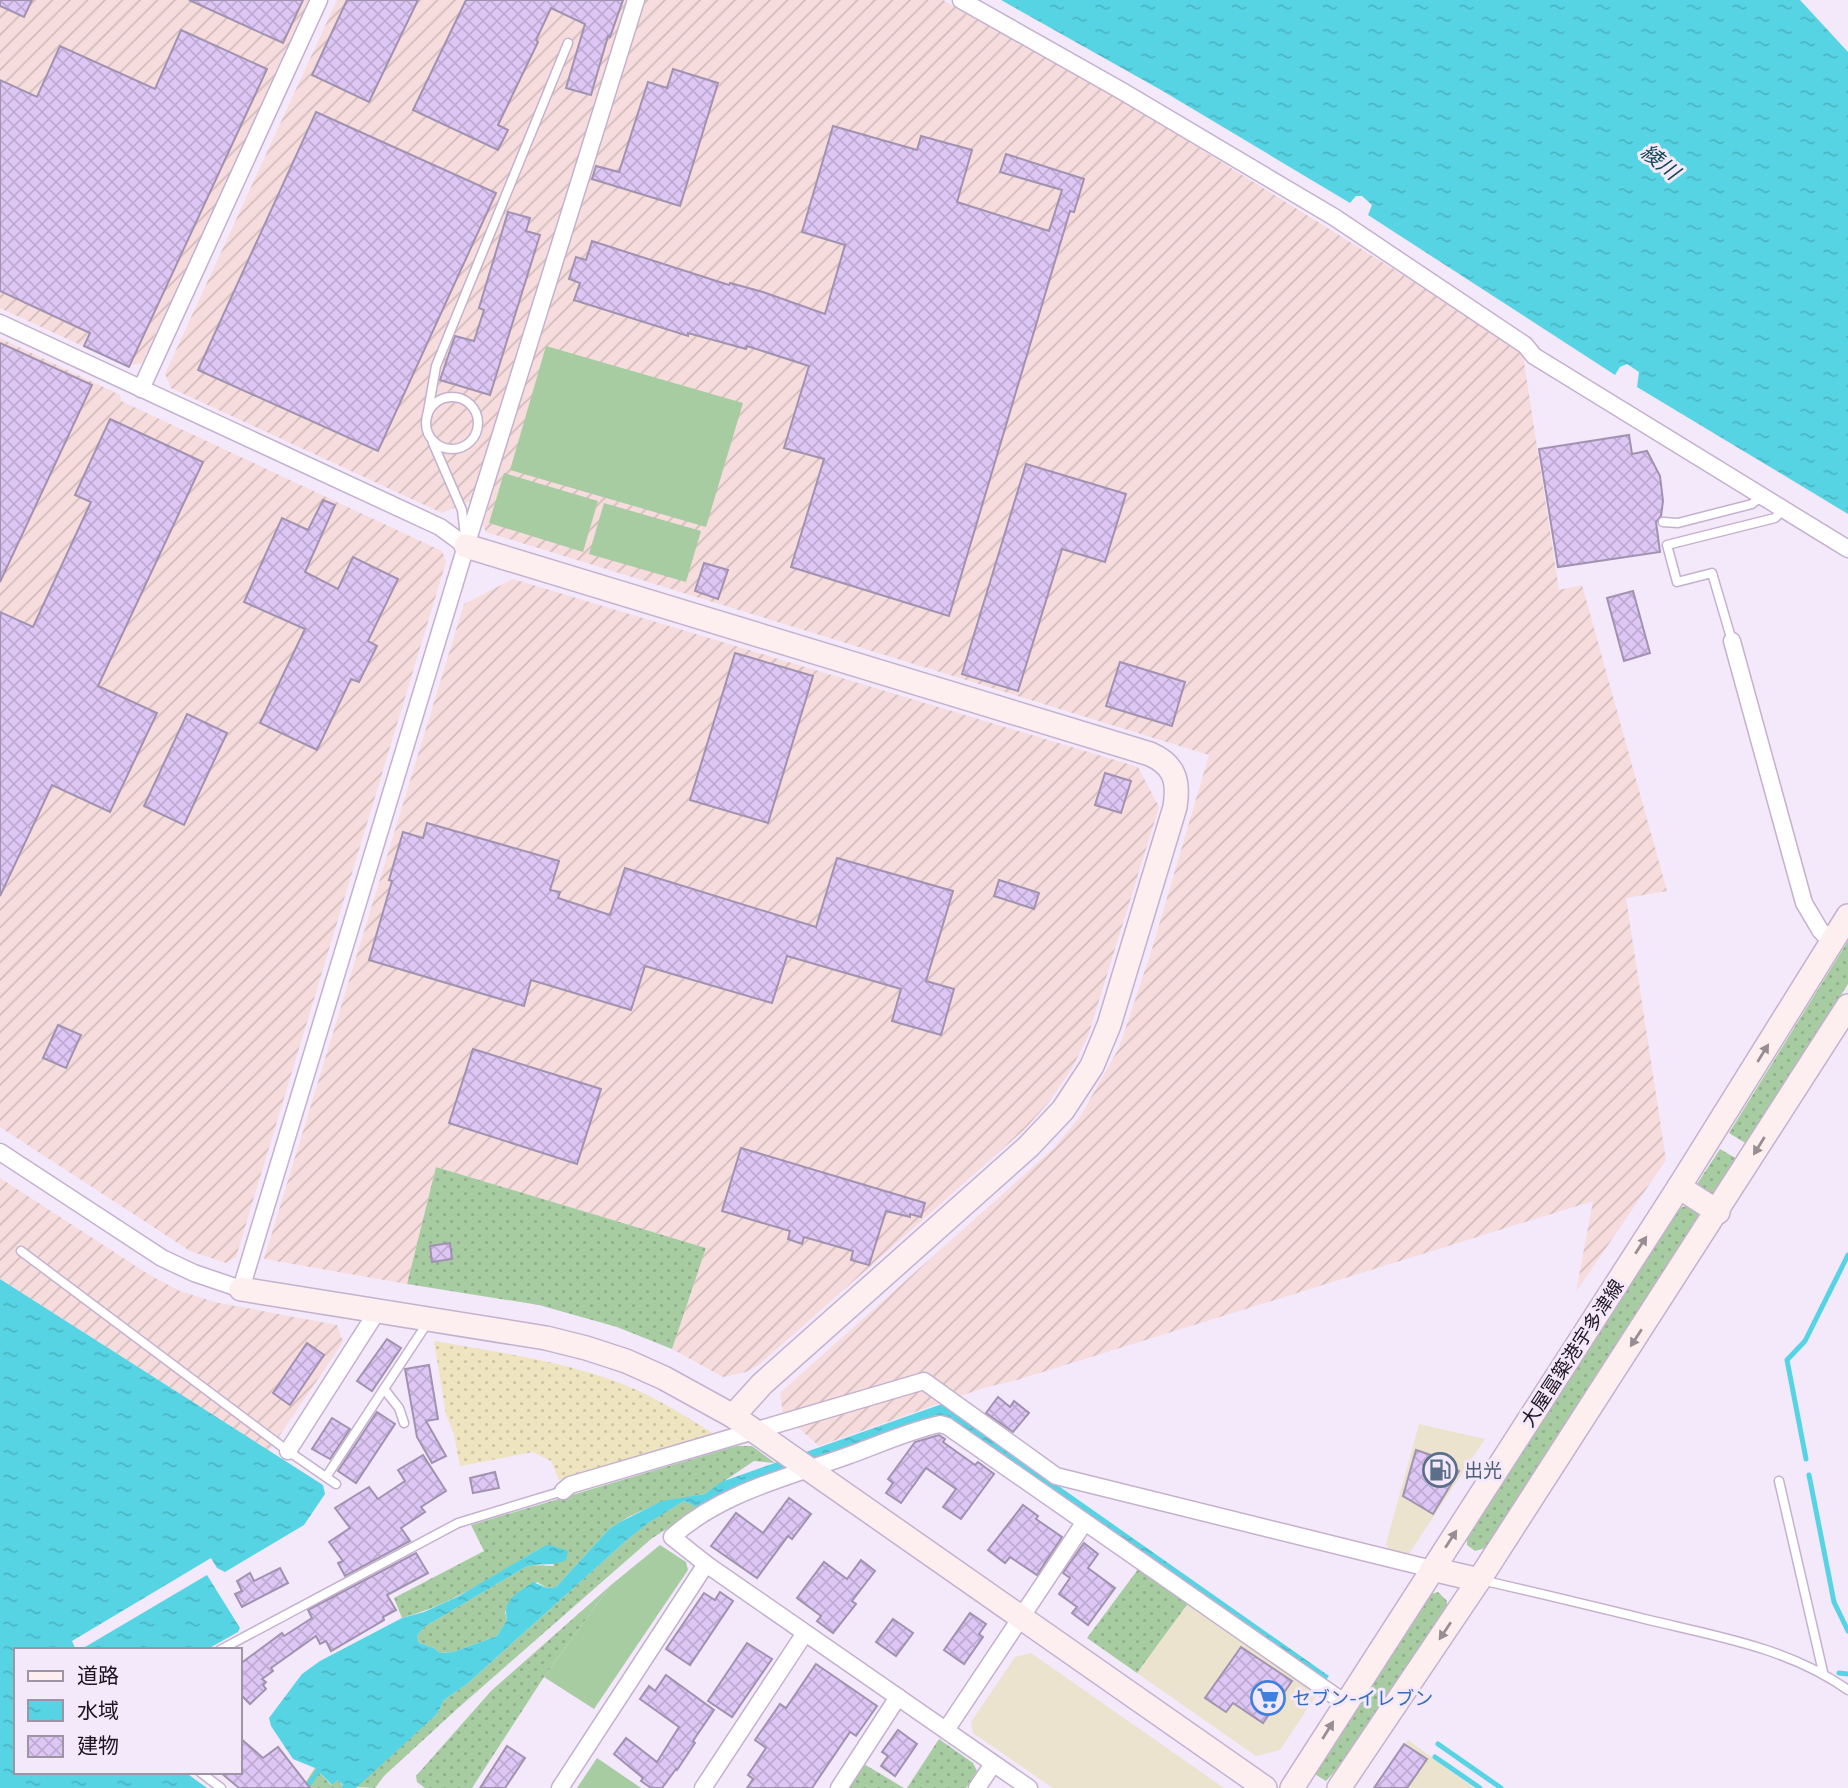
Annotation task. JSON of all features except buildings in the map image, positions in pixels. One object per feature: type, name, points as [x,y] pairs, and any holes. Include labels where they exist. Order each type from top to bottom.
[{"type":"street","points":[[141,389],[319,0]]},
{"type":"street","points":[[241,1289],[466,546],[636,0]]},
{"type":"street","points":[[961,0],[1122,91],[1334,217],[1525,345],[1534,356],[1848,549]]},
{"type":"street","points":[[0,323],[440,527],[466,546],[1150,754],[1170,767],[1175,781],[1175,807],[1109,1025],[1092,1066],[1063,1110],[1028,1147],[762,1384],[733,1416]]},
{"type":"street","points":[[1732,641],[1804,903],[1820,930],[1831,942]]},
{"type":"street","name":"大屋冨築港宇多津線","points":[[1292,1788],[1679,1187],[1848,916]]},
{"type":"street","points":[[1339,1788],[1479,1580],[1848,1006]]},
{"type":"street","points":[[0,1152],[162,1258],[194,1273],[241,1289],[546,1338],[626,1361],[664,1378],[733,1416],[1264,1788]]},
{"type":"street","points":[[1679,1187],[1717,1212]]},
{"type":"street","points":[[288,1451],[378,1310]]},
{"type":"street","points":[[563,1491],[570,1485],[924,1381],[1056,1476],[1479,1580]]},
{"type":"street","points":[[1029,1788],[706,1564],[672,1537],[731,1499],[807,1469],[940,1424],[947,1426],[1345,1703]]},
{"type":"street","points":[[946,1730],[1084,1523]]},
{"type":"street","points":[[560,1788],[706,1564]]},
{"type":"street","points":[[703,1788],[805,1633]]},
{"type":"street","points":[[839,1788],[898,1698]]},
{"type":"street","points":[[978,1788],[993,1764]]},
{"type":"lane","points":[[466,546],[462,510],[428,432],[427,417],[436,366],[568,43]]},
{"type":"lane","points":[[427,417],[436,403],[453,397],[469,403],[478,418],[475,435],[463,447],[446,448],[432,439]]},
{"type":"lane","points":[[1663,522],[1678,523],[1752,504],[1762,496]]},
{"type":"lane","points":[[1732,641],[1712,573],[1677,582],[1667,545],[1775,518],[1783,509]]},
{"type":"lane","points":[[21,1251],[336,1484]]},
{"type":"lane","points":[[326,1477],[430,1318]]},
{"type":"lane","points":[[384,1389],[400,1408],[404,1423]]},
{"type":"lane","points":[[1779,1481],[1823,1672]]},
{"type":"lane","points":[[224,1648],[458,1523],[563,1491]]},
{"type":"lane","points":[[1479,1580],[1726,1638],[1790,1656],[1823,1672],[1848,1690]]},
{"type":"lane","points":[[203,1774],[221,1788]]},
{"type":"shaded area","points":[[0,0],[311,0],[142,363],[126,366],[0,308]]},
{"type":"shaded area","points":[[337,0],[627,0],[473,500],[442,513],[171,388],[165,374]]},
{"type":"shaded area","points":[[645,0],[943,0],[1133,107],[1522,349],[1559,590],[1582,585],[1667,891],[1626,898],[1666,1160],[1576,1292],[1593,1201],[1017,1380],[983,1388],[819,1446],[783,1414],[780,1393],[1054,1148],[1081,1115],[1119,1048],[1152,949],[1209,755],[486,532],[483,525],[550,299]]},
{"type":"shaded area","points":[[0,338],[120,395],[121,401],[442,551],[446,562],[236,1257],[226,1263],[190,1251],[0,1127]]},
{"type":"shaded area","points":[[513,579],[1138,767],[1159,807],[1088,1036],[1072,1068],[1050,1101],[1024,1130],[760,1364],[746,1372],[723,1377],[672,1349],[706,1248],[436,1167],[407,1284],[264,1259],[464,604]]},
{"type":"shaded area","points":[[0,1178],[151,1276],[180,1291],[214,1302],[337,1325],[343,1342],[269,1451],[0,1279]]},
{"type":"shaded area","points":[[1419,1424],[1485,1439],[1408,1555],[1389,1551],[1386,1544]]},
{"type":"shaded area","points":[[1189,1602],[1318,1693],[1280,1750],[1256,1756],[1137,1673]]},
{"type":"shaded area","points":[[1031,1653],[1224,1788],[1053,1788],[973,1733],[971,1722],[1015,1657]]},
{"type":"shaded area","points":[[1408,1740],[1474,1788],[1373,1788]]},
{"type":"green space","points":[[546,346],[743,403],[706,527],[510,470]]},
{"type":"green space","points":[[504,473],[598,501],[583,552],[489,523]]},
{"type":"green space","points":[[604,503],[701,531],[686,582],[589,554]]},
{"type":"green space","points":[[1848,941],[1848,984],[1747,1144],[1729,1133]]},
{"type":"green space","points":[[1720,1149],[1737,1159],[1714,1195],[1697,1184]]},
{"type":"green space","points":[[436,1167],[706,1248],[672,1349],[617,1327],[539,1305],[407,1284]]},
{"type":"green space","points":[[1689,1205],[1697,1210],[1699,1220],[1485,1548],[1475,1551],[1467,1545],[1467,1535],[1680,1208]]},
{"type":"green space","points":[[736,1446],[752,1446],[775,1463],[754,1461],[705,1494],[662,1502],[609,1529],[556,1587],[547,1588],[537,1582],[505,1612],[507,1620],[497,1636],[453,1652],[440,1653],[419,1643],[417,1636],[424,1627],[524,1568],[531,1565],[554,1566],[544,1546],[458,1596],[402,1618],[394,1598],[484,1551],[471,1525]]},
{"type":"green space","points":[[684,1501],[699,1508],[651,1539],[457,1709],[384,1776],[375,1788],[355,1787],[437,1714],[444,1700],[467,1684],[628,1539],[647,1523]]},
{"type":"green space","points":[[660,1545],[686,1562],[688,1570],[594,1709],[544,1677],[611,1585]]},
{"type":"green space","points":[[1139,1568],[1189,1602],[1137,1673],[1087,1638]]},
{"type":"green space","points":[[611,1585],[544,1677],[472,1788],[425,1788],[417,1782],[416,1776],[491,1691]]},
{"type":"green space","points":[[1438,1592],[1447,1601],[1447,1607],[1335,1771],[1326,1781],[1313,1773],[1428,1595]]},
{"type":"green space","points":[[939,1739],[973,1763],[977,1771],[966,1788],[907,1788]]},
{"type":"green space","points":[[597,1758],[641,1788],[577,1788]]},
{"type":"green space","points":[[864,1764],[904,1788],[849,1788]]},
{"type":"green space","points":[[315,1768],[331,1785],[338,1780],[343,1786],[302,1788]]},
{"type":"sand","points":[[434,1341],[538,1360],[615,1381],[649,1396],[714,1434],[559,1480],[551,1461],[533,1452],[460,1466],[454,1434],[446,1414]]},
{"type":"water","name":"綾川","points":[[1001,0],[1800,0],[1848,52],[1848,514],[1637,387],[1639,372],[1627,364],[1620,367],[1615,375],[1368,215],[1372,205],[1362,196],[1356,196],[1350,203],[1161,90]]},
{"type":"water","points":[[0,1279],[323,1485],[325,1494],[304,1525],[225,1572],[217,1568],[211,1558],[72,1641],[75,1648],[14,1648],[14,1774],[188,1774],[207,1788],[0,1788]]},
{"type":"water","points":[[942,1404],[1329,1676],[1325,1681],[952,1419],[937,1415],[764,1476],[699,1508],[684,1501],[648,1523],[467,1684],[444,1700],[437,1714],[356,1788],[341,1788],[343,1785],[338,1780],[332,1785],[315,1768],[293,1759],[271,1726],[269,1718],[302,1674],[320,1661],[402,1618],[424,1612],[459,1596],[544,1546],[550,1545],[568,1551],[566,1560],[524,1568],[424,1627],[417,1636],[419,1643],[440,1653],[453,1652],[497,1636],[507,1620],[509,1602],[517,1593],[533,1582],[547,1588],[556,1587],[609,1529],[662,1501],[705,1494],[721,1482]]},
{"type":"water","points":[[207,1575],[240,1628],[238,1632],[210,1648],[83,1648]]},
{"type":"waterway","points":[[1806,1459],[1787,1360],[1805,1341],[1848,1255]]},
{"type":"waterway","points":[[1809,1475],[1834,1602],[1848,1631]]},
{"type":"waterway","points":[[1839,1673],[1848,1674]]},
{"type":"waterway","points":[[1438,1744],[1501,1788]]},
{"type":"waterway","points":[[1435,1757],[1480,1788]]},
{"type":"waterway","points":[[306,1788],[318,1771]]},
{"type":"place","name":"出光","points":[[1440,1470]]},
{"type":"place","name":"セブン-イレブン","points":[[1268,1698]]}]
